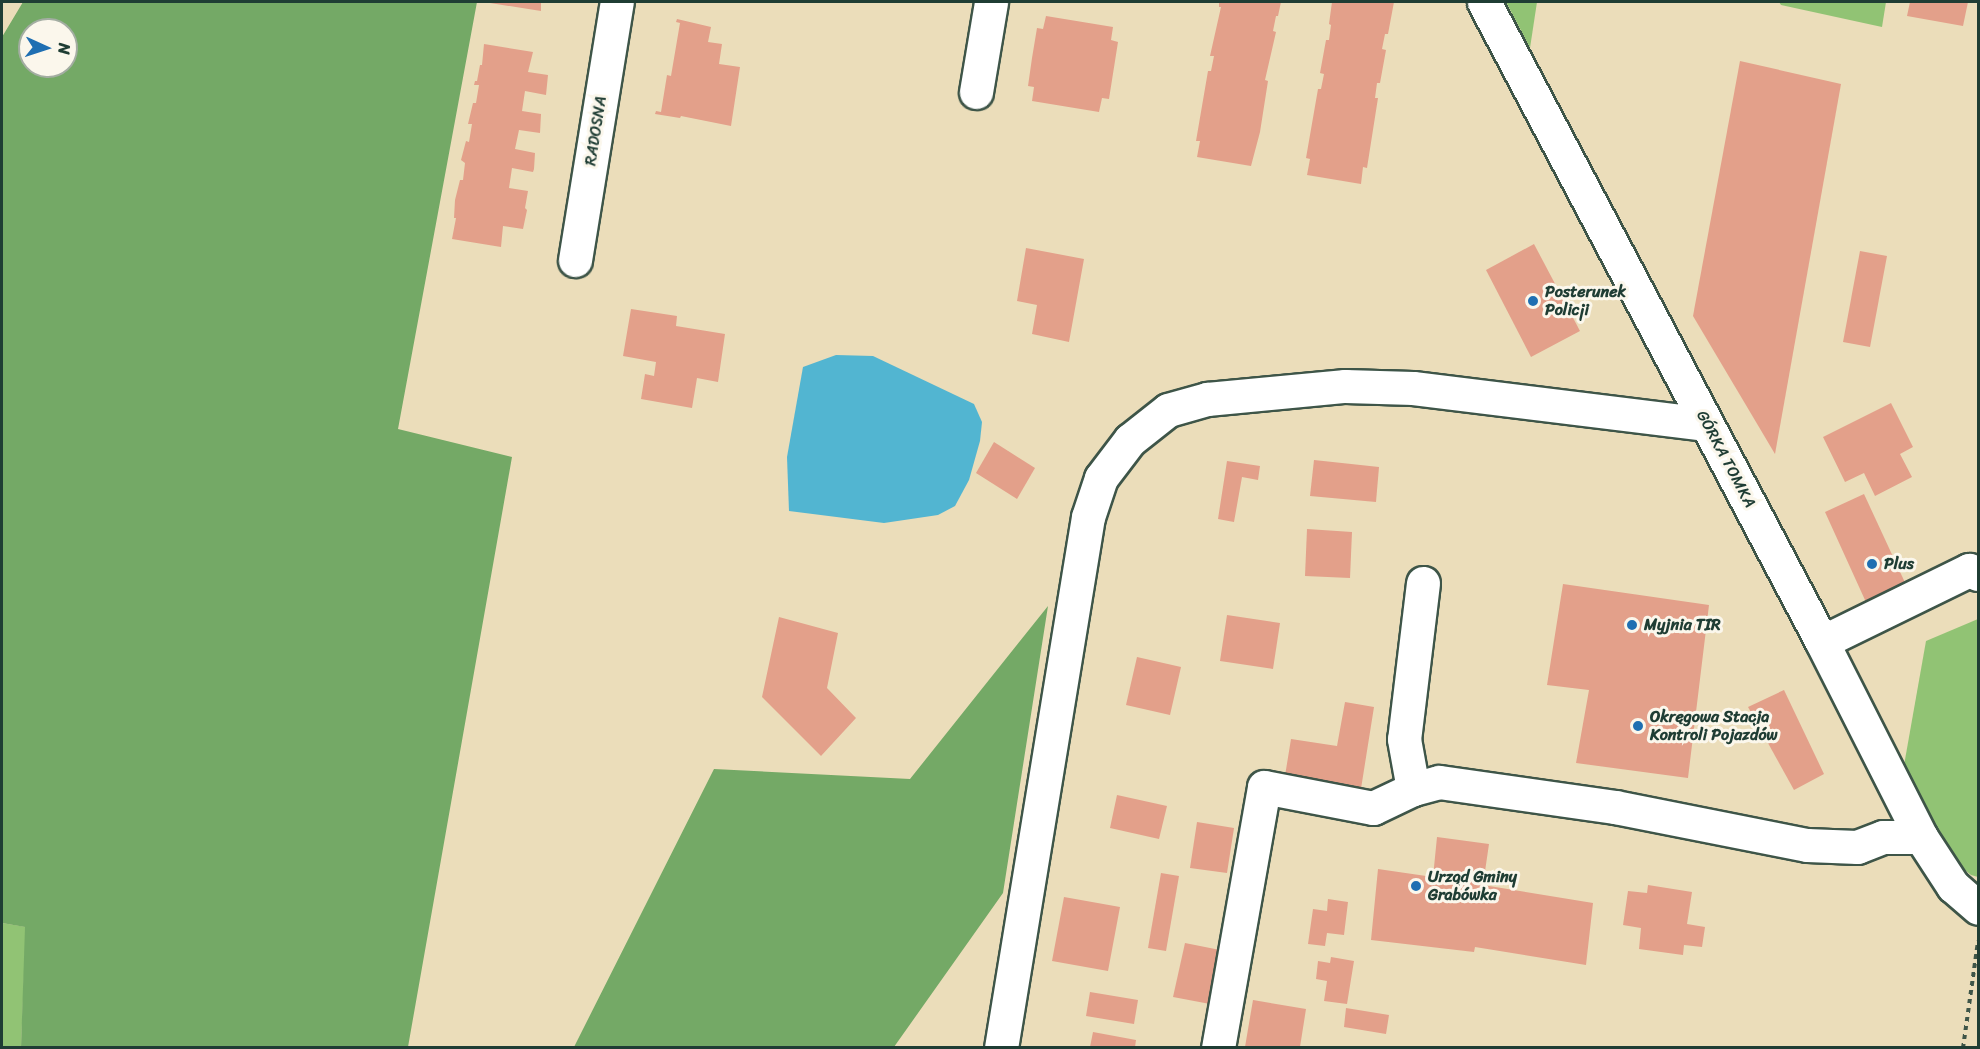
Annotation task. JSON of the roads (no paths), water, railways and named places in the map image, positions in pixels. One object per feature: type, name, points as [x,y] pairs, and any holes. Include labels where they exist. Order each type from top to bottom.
[{"type":"street","name":"RADOSNA","points":[[575,260],[618,2]]},
{"type":"street","points":[[976,92],[991,2]]},
{"type":"street","name":"GÓRKA TOMKA","points":[[1484,2],[1822,642],[1921,837],[1953,886],[1978,908]]},
{"type":"street","points":[[1001,1047],[1088,517],[1101,478],[1130,440],[1168,410],[1207,399],[1344,386],[1413,388],[1707,424]]},
{"type":"street","points":[[1822,642],[1969,570],[1978,574]]},
{"type":"street","points":[[1413,789],[1404,740],[1423,583]]},
{"type":"street","points":[[1218,1047],[1264,787],[1373,808],[1413,789],[1439,782],[1615,807],[1807,844],[1857,847],[1883,837],[1921,837]]},
{"type":"water","points":[[836,355],[873,356],[974,404],[982,422],[980,441],[969,480],[955,506],[938,515],[884,523],[789,511],[787,457],[803,367]]},
{"type":"place","name":"Posterunek Policji","points":[[1533,301]]},
{"type":"place","name":"Plus","points":[[1872,564]]},
{"type":"place","name":"Myjnia TIR","points":[[1632,625]]},
{"type":"place","name":"Okręgowa Stacja Kontroli Pojazdów","points":[[1638,726]]},
{"type":"place","name":"Urząd Gminy Grabówka","points":[[1416,886]]}]
